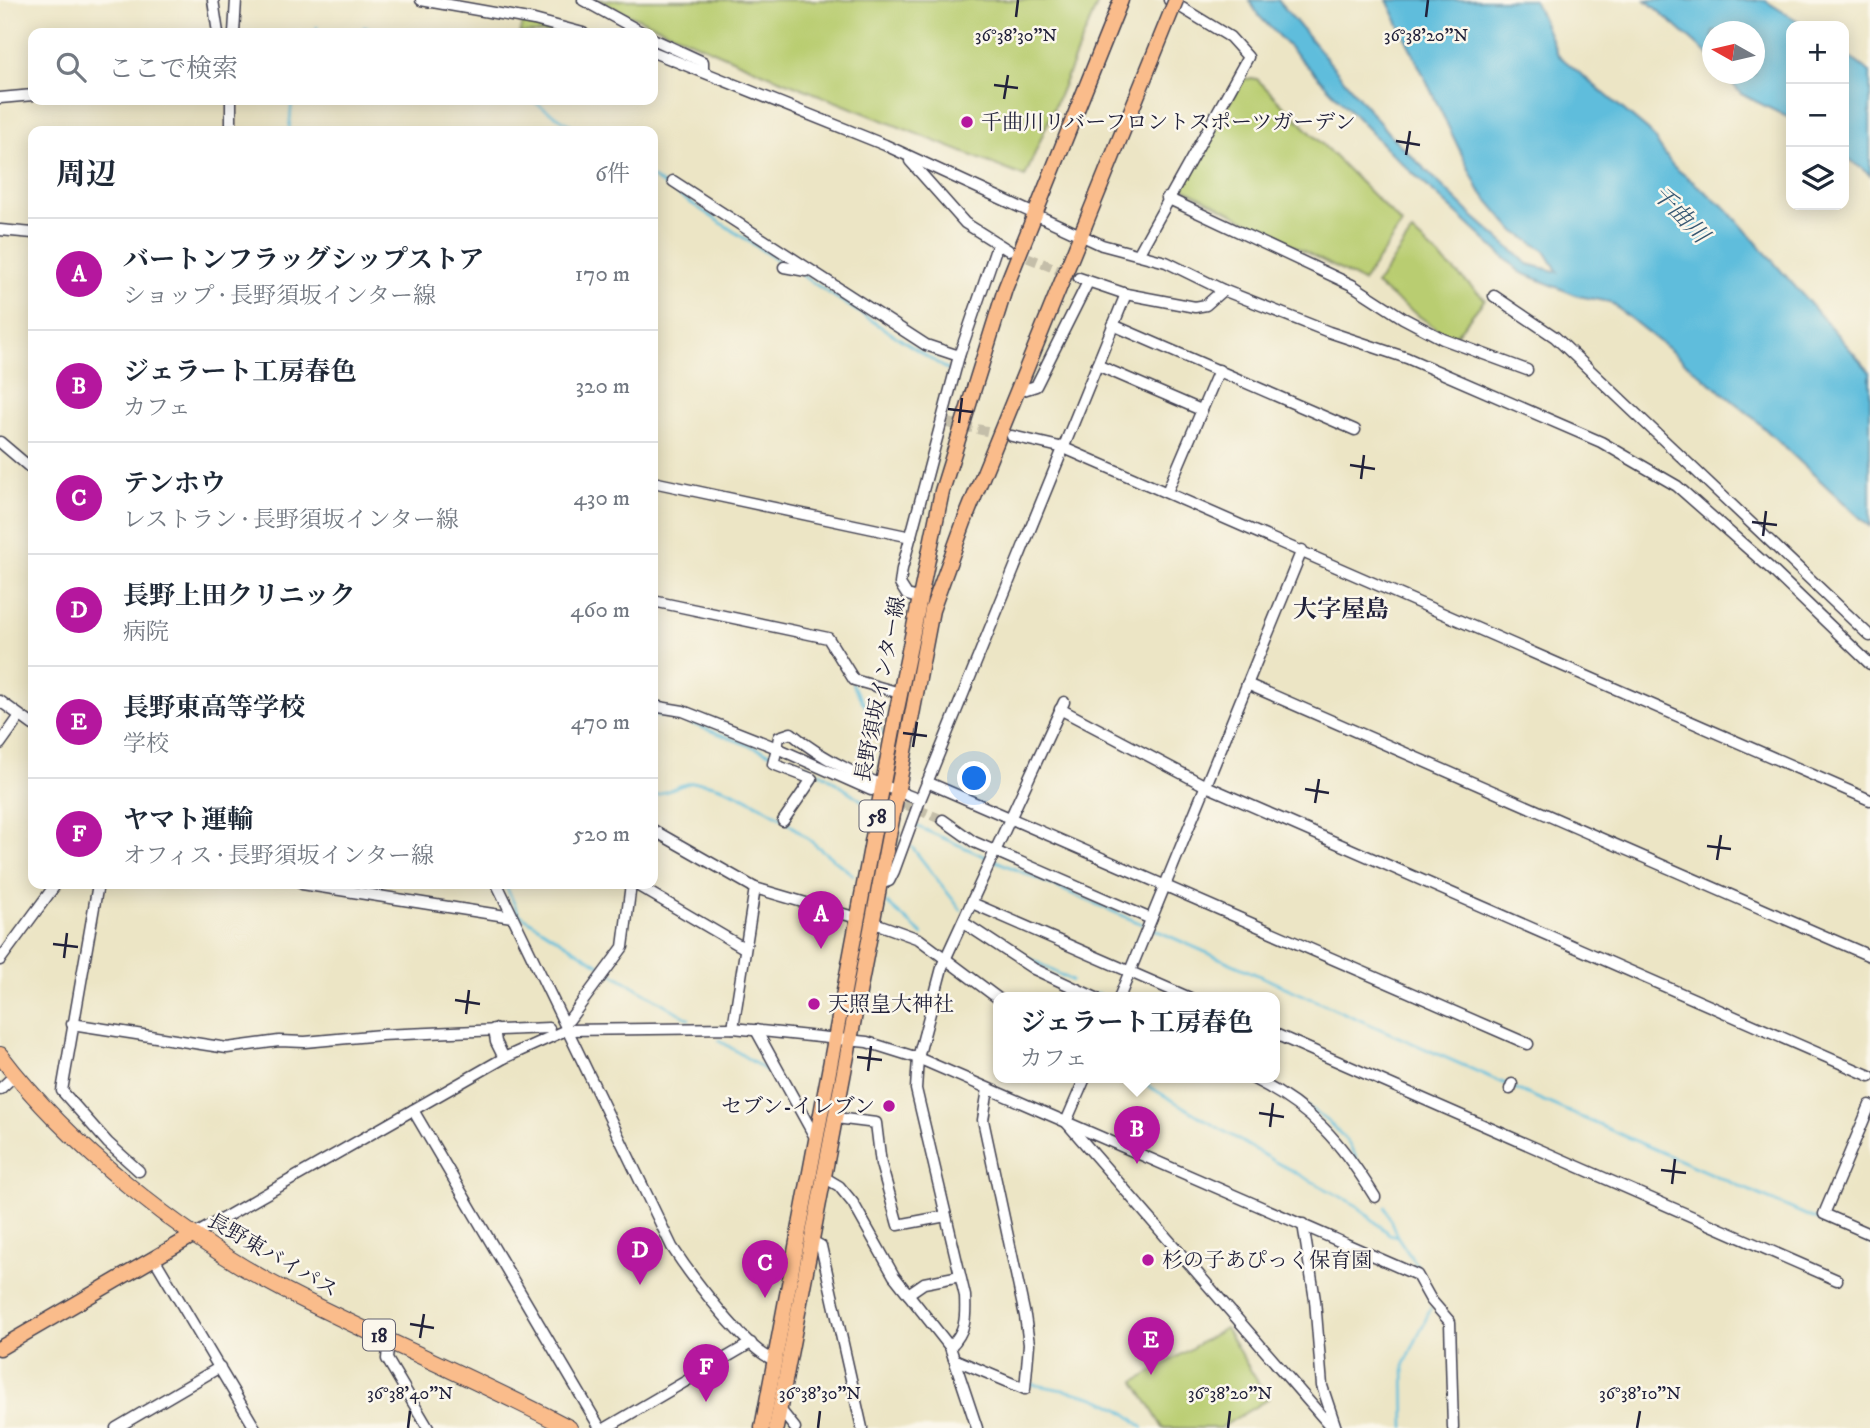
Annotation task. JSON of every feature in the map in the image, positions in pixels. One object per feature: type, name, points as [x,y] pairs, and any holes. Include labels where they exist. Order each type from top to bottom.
[{"type":"highway","name":"長野東バイパス","points":[[0,1055],[15,1076],[60,1124],[194,1235],[286,1291],[569,1428]]},
{"type":"main road","name":"長野須坂インター線","points":[[776,1428],[822,1176],[836,1118],[842,1040],[858,918],[918,598],[942,491],[988,335],[1121,0]]},
{"type":"main road","name":"長野須坂インター線","points":[[762,1428],[816,1139],[872,922],[879,884],[883,789],[932,610],[1017,391],[1176,0]]},
{"type":"main road","points":[[0,1348],[194,1235]]},
{"type":"street","points":[[213,0],[217,28]]},
{"type":"street","points":[[234,28],[236,0]]},
{"type":"street","points":[[421,0],[564,28]]},
{"type":"street","points":[[583,0],[634,28]]},
{"type":"street","points":[[1139,253],[1167,198],[1248,57],[1230,37],[1170,0]]},
{"type":"street","points":[[658,41],[703,62],[703,70]]},
{"type":"street","points":[[658,54],[703,70],[1082,231],[1166,262],[1223,290],[1329,332],[1407,358],[1601,442],[1677,486],[1770,568],[1870,664]]},
{"type":"street","points":[[0,98],[28,95]]},
{"type":"street","points":[[231,105],[231,126]]},
{"type":"street","points":[[906,156],[965,223],[1003,248],[959,356],[911,537],[900,584],[907,595],[918,598]]},
{"type":"street","points":[[673,181],[926,345],[959,356]]},
{"type":"street","points":[[1167,198],[1352,285],[1432,333],[1471,351],[1527,370]]},
{"type":"street","points":[[0,230],[28,233]]},
{"type":"street","points":[[784,267],[813,272]]},
{"type":"street","points":[[1017,391],[1036,386],[1084,280],[1126,294],[1195,307],[1206,305],[1223,290]]},
{"type":"street","points":[[879,884],[889,881],[1126,294]]},
{"type":"street","points":[[1494,296],[1555,337],[1870,636]]},
{"type":"street","points":[[1113,325],[1355,430]]},
{"type":"street","points":[[1097,365],[1201,410]]},
{"type":"street","points":[[1167,492],[1219,370]]},
{"type":"street","points":[[1012,436],[1064,448],[1870,800]]},
{"type":"street","points":[[0,442],[28,466]]},
{"type":"street","points":[[658,483],[911,537]]},
{"type":"street","points":[[1121,992],[1302,550]]},
{"type":"street","points":[[658,602],[828,639],[854,680],[900,693]]},
{"type":"street","points":[[1247,684],[1870,956]]},
{"type":"street","points":[[0,701],[28,722]]},
{"type":"street","points":[[950,1347],[961,1336],[966,1321],[960,1276],[916,1089],[918,1058],[945,960],[964,923],[1009,816],[1062,706],[1204,785],[1870,1076]]},
{"type":"street","points":[[658,707],[683,711],[776,753],[920,800]]},
{"type":"street","points":[[0,744],[20,716]]},
{"type":"street","points":[[784,819],[812,779],[773,764],[779,737],[790,733],[808,748],[883,789]]},
{"type":"street","points":[[927,782],[1528,1044]]},
{"type":"street","points":[[943,820],[993,857],[1151,919]]},
{"type":"street","points":[[658,833],[755,888],[858,918]]},
{"type":"street","points":[[733,1028],[755,888]]},
{"type":"street","points":[[0,960],[52,889]]},
{"type":"street","points":[[97,889],[62,1091],[108,1143],[139,1171]]},
{"type":"street","points":[[333,889],[512,918]]},
{"type":"street","points":[[499,889],[568,1025],[672,1247],[698,1284],[751,1343],[762,1355],[775,1360]]},
{"type":"street","points":[[194,1235],[504,1058],[568,1025],[623,947],[632,889]]},
{"type":"street","points":[[642,889],[744,948]]},
{"type":"street","points":[[972,903],[1176,992]]},
{"type":"street","points":[[872,922],[919,939],[993,995]]},
{"type":"street","points":[[964,923],[1034,969],[1083,992]]},
{"type":"street","points":[[72,1024],[227,1048],[279,1041],[304,1042],[494,1029],[549,1028]]},
{"type":"street","points":[[568,1025],[733,1028],[867,1042],[918,1058],[1417,1275],[1450,1322],[1453,1428]]},
{"type":"street","points":[[494,1029],[504,1058]]},
{"type":"street","points":[[756,1030],[816,1139]]},
{"type":"street","points":[[1280,1036],[1837,1280]]},
{"type":"street","points":[[0,1089],[15,1076]]},
{"type":"street","points":[[1066,1122],[1083,1083]]},
{"type":"street","points":[[1262,1083],[1283,1093],[1324,1125],[1349,1155],[1375,1198]]},
{"type":"street","points":[[954,1359],[1024,1389],[1029,1344],[1023,1303],[983,1120],[988,1089]]},
{"type":"street","points":[[1870,1104],[1824,1214],[1870,1234]]},
{"type":"street","points":[[413,1110],[600,1428]]},
{"type":"street","points":[[836,1118],[876,1123],[881,1164],[898,1226],[946,1216]]},
{"type":"street","points":[[1066,1122],[1334,1428]]},
{"type":"street","points":[[822,1176],[839,1186],[853,1203],[880,1254],[950,1347],[977,1428]]},
{"type":"street","points":[[1303,1224],[1315,1300],[1322,1387],[1334,1428]]},
{"type":"street","points":[[810,1240],[821,1246],[862,1428]]},
{"type":"street","points":[[154,1258],[255,1428]]},
{"type":"street","points":[[908,1294],[924,1283],[960,1276]]},
{"type":"street","points":[[388,1339],[387,1359],[428,1428]]},
{"type":"street","points":[[606,1428],[751,1343]]},
{"type":"street","points":[[116,1428],[220,1367]]},
{"type":"street","points":[[779,1408],[795,1428]]},
{"type":"green space","name":"千曲川リバーフロントスポーツガーデン","points":[[596,0],[1099,0],[1025,177],[769,75]]},
{"type":"green space","points":[[522,22],[548,28],[521,28]]},
{"type":"green space","points":[[1243,79],[1257,79],[1402,224],[1363,282],[1182,187]]},
{"type":"green space","points":[[1412,232],[1485,299],[1452,340],[1376,285]]},
{"type":"green space","points":[[1225,1328],[1268,1399],[1220,1428],[1163,1428],[1135,1382]]},
{"type":"water","name":"千曲川","points":[[1249,0],[1278,0],[1389,134],[1474,217],[1528,264],[1558,272],[1545,251],[1513,230],[1479,190],[1387,0],[1534,0],[1558,55],[1649,131],[1673,166],[1727,209],[1870,372],[1870,527],[1749,414],[1610,302],[1578,296],[1520,272],[1393,155],[1259,16]]},
{"type":"water","points":[[1646,0],[1764,0],[1798,21],[1786,21],[1786,116],[1741,94],[1732,84],[1765,84],[1765,21],[1702,21],[1702,49]]},
{"type":"water","points":[[1849,57],[1870,72],[1870,175],[1849,159]]},
{"type":"waterway","points":[[364,28],[369,28]]},
{"type":"waterway","points":[[289,126],[292,105]]},
{"type":"waterway","points":[[539,105],[572,126]]},
{"type":"waterway","points":[[658,181],[783,264]]},
{"type":"waterway","points":[[801,275],[948,370]]},
{"type":"waterway","points":[[852,684],[874,720]]},
{"type":"waterway","points":[[658,715],[674,717],[772,754]]},
{"type":"waterway","points":[[877,723],[883,734]]},
{"type":"waterway","points":[[778,756],[808,767]]},
{"type":"waterway","points":[[820,772],[867,804]]},
{"type":"waterway","points":[[658,795],[689,783],[711,785],[737,794],[782,818]]},
{"type":"waterway","points":[[787,822],[853,875]]},
{"type":"waterway","points":[[914,825],[988,858]]},
{"type":"waterway","points":[[912,847],[961,910]]},
{"type":"waterway","points":[[994,860],[1142,924]]},
{"type":"waterway","points":[[507,889],[519,914],[604,968]]},
{"type":"waterway","points":[[887,903],[923,935]]},
{"type":"waterway","points":[[1153,929],[1508,1085]]},
{"type":"waterway","points":[[1016,951],[1072,981]]},
{"type":"waterway","points":[[610,972],[689,1019]]},
{"type":"waterway","points":[[993,988],[999,992]]},
{"type":"waterway","points":[[719,1040],[776,1077]]},
{"type":"waterway","points":[[1143,1083],[1274,1161],[1356,1205],[1389,1234],[1397,1236]]},
{"type":"waterway","points":[[1514,1088],[1870,1243]]},
{"type":"waterway","points":[[1305,1105],[1344,1137],[1358,1163]]},
{"type":"waterway","points":[[1385,1207],[1397,1236],[1419,1269]]},
{"type":"waterway","points":[[867,1238],[882,1266]]},
{"type":"waterway","points":[[1405,1428],[1404,1366],[1431,1308]]},
{"type":"waterway","points":[[1030,1384],[1105,1402],[1131,1417],[1143,1428]]},
{"type":"tunnel","points":[[1014,252],[1079,278]]},
{"type":"tunnel","points":[[948,423],[1006,435]]},
{"type":"tunnel","points":[[890,798],[943,820]]},
{"type":"place","name":"千曲川リバーフロントスポーツガーデン","points":[[967,122]]},
{"type":"place","name":"バートンフラッグシップストア","points":[[821,949]]},
{"type":"place","name":"天照皇大神社","points":[[814,1004]]},
{"type":"place","name":"セブン-イレブン","points":[[889,1106]]},
{"type":"place","name":"ジェラート工房春色","points":[[1137,1164]]},
{"type":"place","name":"杉の子あぴっく保育園","points":[[1148,1260]]},
{"type":"place","name":"長野上田クリニック","points":[[640,1285]]},
{"type":"place","name":"テンホウ","points":[[765,1298]]},
{"type":"place","name":"長野東高等学校","points":[[1151,1375]]},
{"type":"place","name":"ヤマト運輸","points":[[706,1402]]},
{"type":"district","name":"大字屋島","points":[[1341,609]]}]
